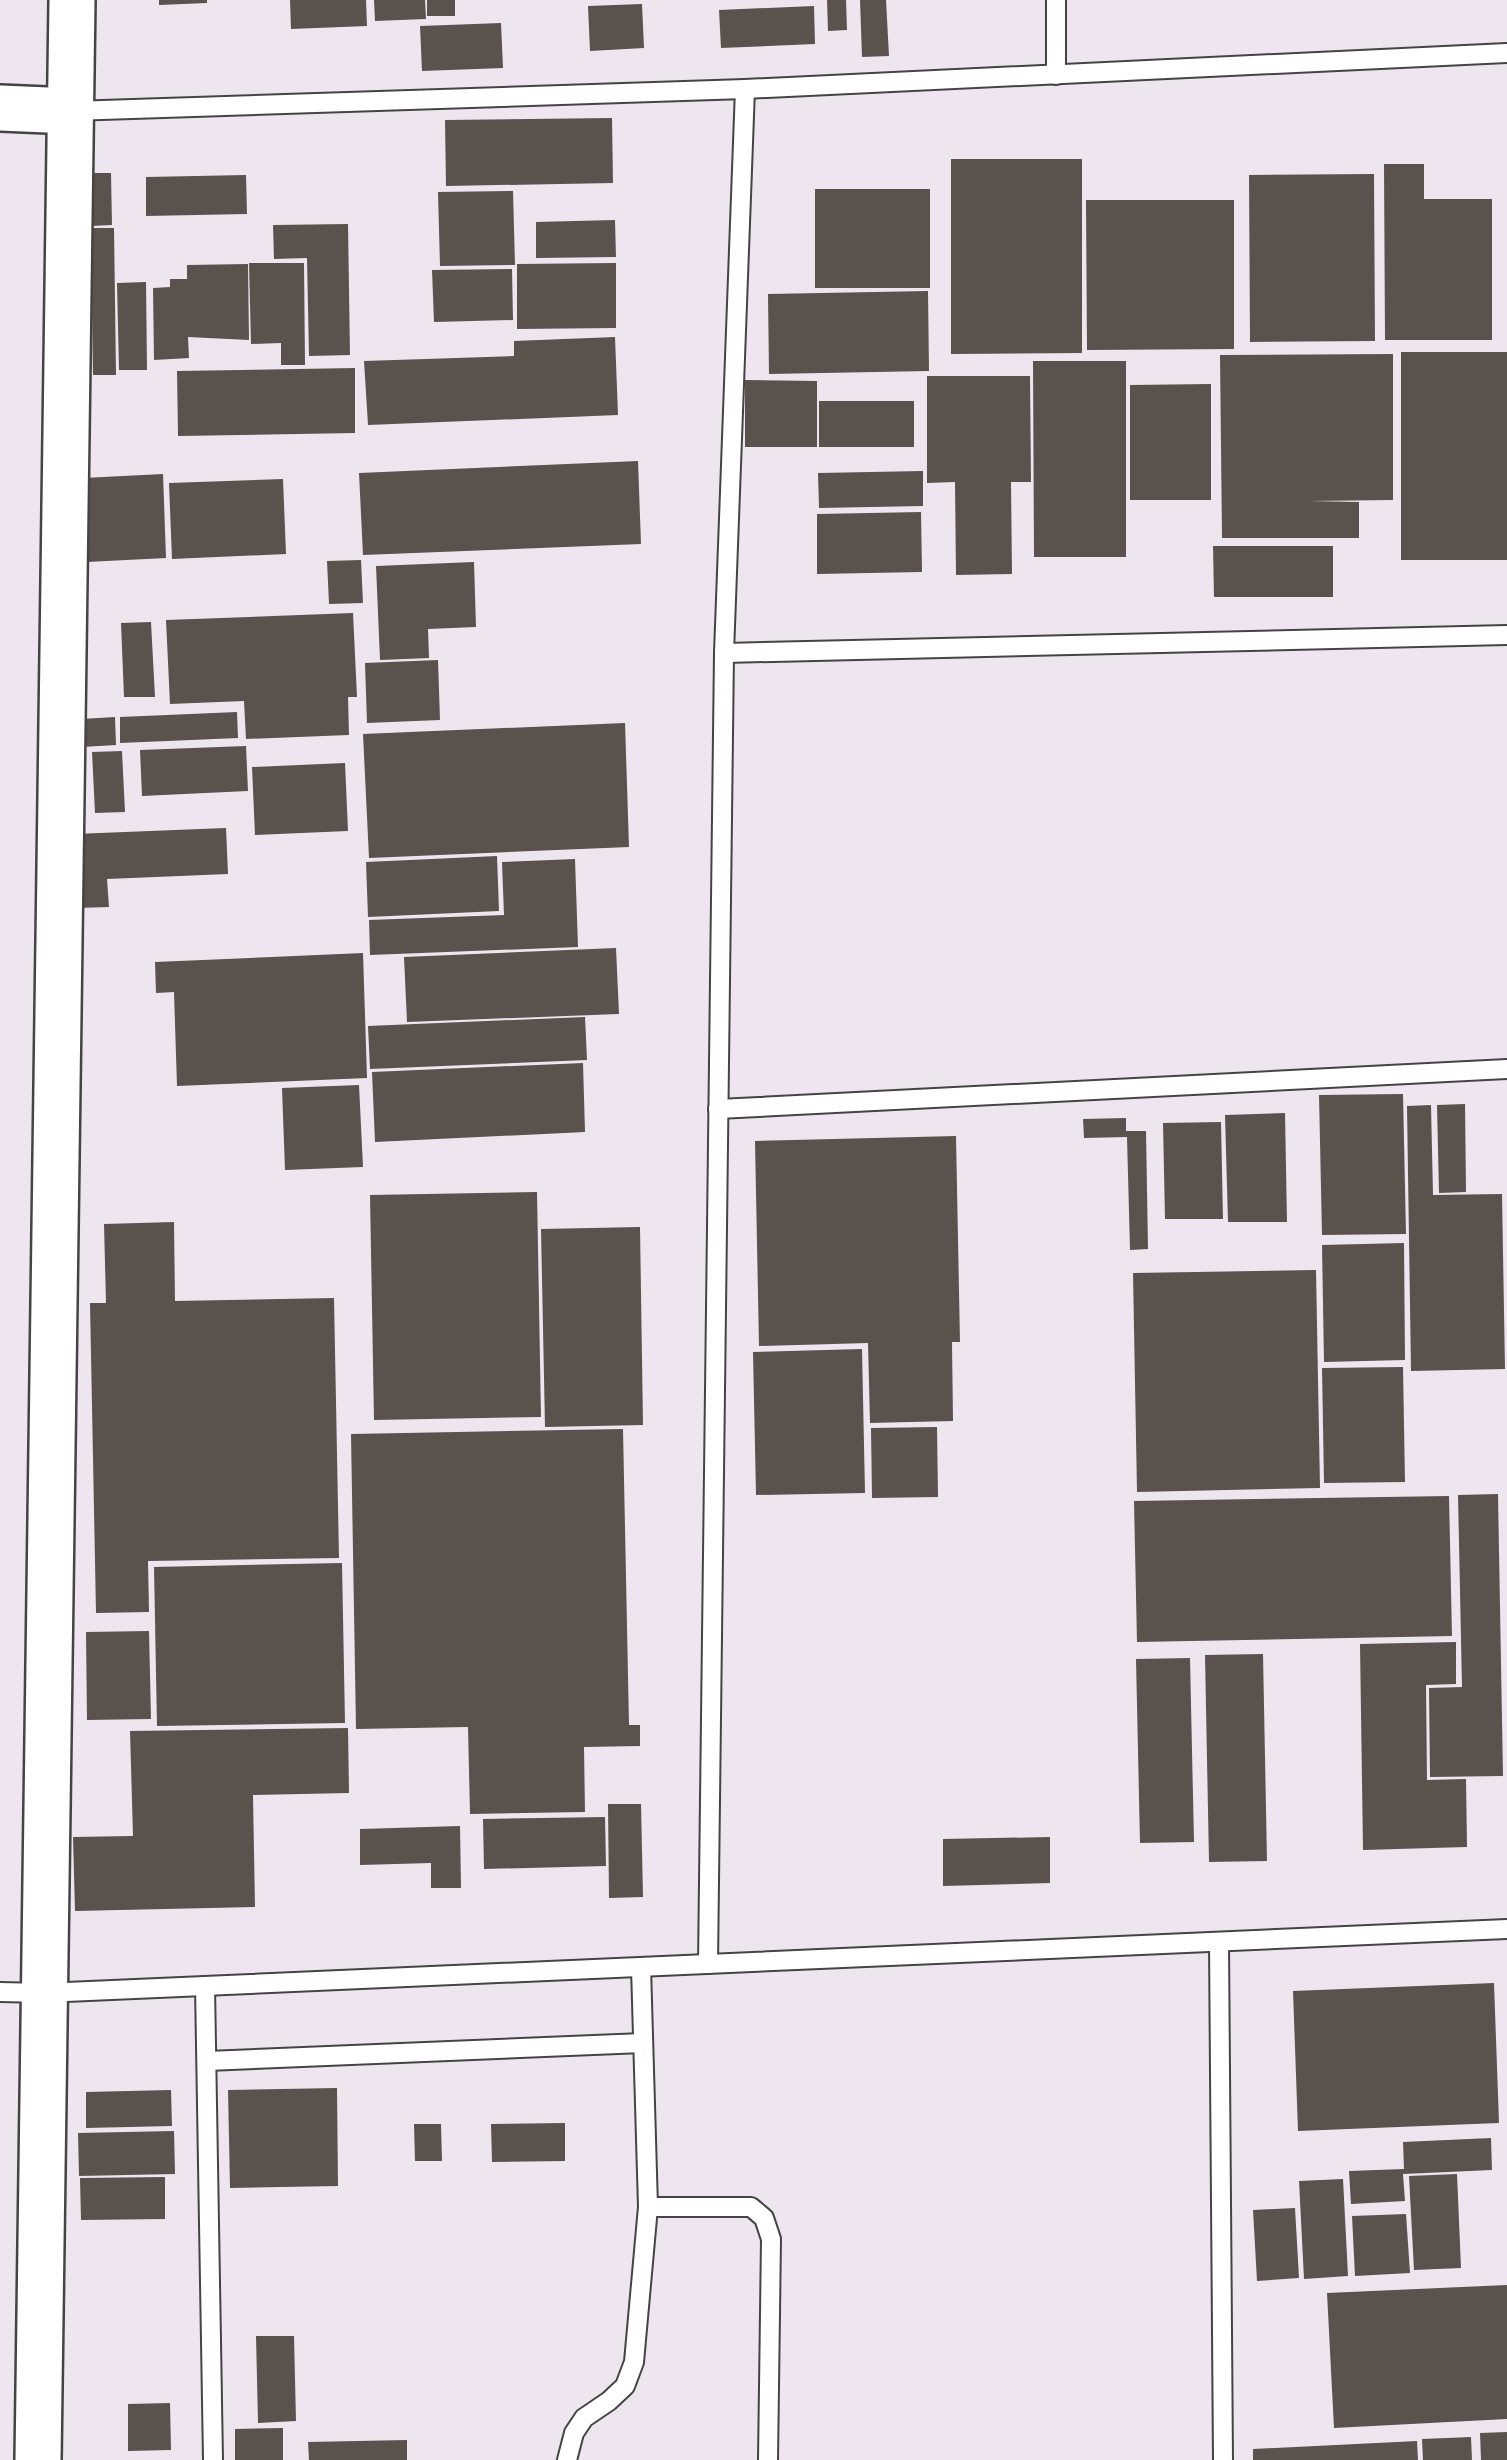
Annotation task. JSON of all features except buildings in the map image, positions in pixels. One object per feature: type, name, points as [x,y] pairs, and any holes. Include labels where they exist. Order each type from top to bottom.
[{"type":"street","points":[[38,2460],[22,1992],[72,0]]},
{"type":"street","points":[[0,108],[72,111]]},
{"type":"lane","points":[[1056,0],[1056,74]]},
{"type":"lane","points":[[72,111],[745,90],[1507,53]]},
{"type":"lane","points":[[708,1964],[724,654],[745,90]]},
{"type":"lane","points":[[724,654],[1507,635]]},
{"type":"lane","points":[[718,1109],[1507,1069]]},
{"type":"lane","points":[[22,1992],[1507,1930]]},
{"type":"lane","points":[[1220,1942],[1224,2460]]},
{"type":"lane","points":[[568,2460],[574,2432],[584,2418],[625,2386],[634,2362],[648,2208],[641,1967]]},
{"type":"lane","points":[[205,1986],[213,2460]]},
{"type":"lane","points":[[206,2060],[643,2043]]},
{"type":"lane","points":[[648,2208],[751,2207],[764,2218],[771,2239],[768,2460]]},
{"type":"shaded area","points":[[0,0],[1507,0],[1507,2460],[0,2460]]}]
